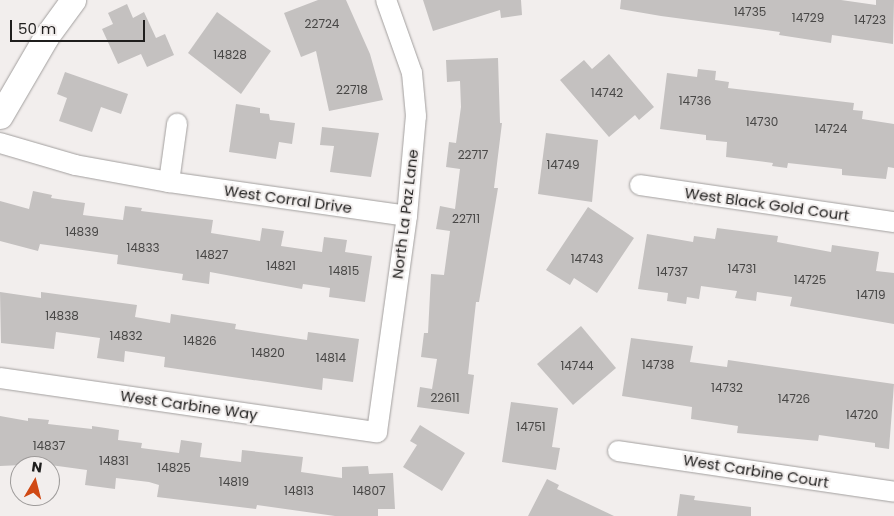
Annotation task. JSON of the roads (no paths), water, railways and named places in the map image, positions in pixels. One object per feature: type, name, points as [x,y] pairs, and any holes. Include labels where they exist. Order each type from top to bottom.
[{"type":"street","points":[[0,116],[46,37],[73,0]]},
{"type":"street","name":"North La Paz Lane","points":[[377,432],[407,216],[416,116],[412,73],[386,0]]},
{"type":"street","points":[[169,182],[177,124]]},
{"type":"street","name":"West Corral Drive","points":[[0,143],[75,165],[169,182],[407,216]]},
{"type":"street","name":"West Black Gold Court","points":[[640,185],[894,222]]},
{"type":"street","name":"West Carbine Way","points":[[0,378],[377,432]]},
{"type":"street","name":"West Carbine Court","points":[[618,451],[894,492]]}]
